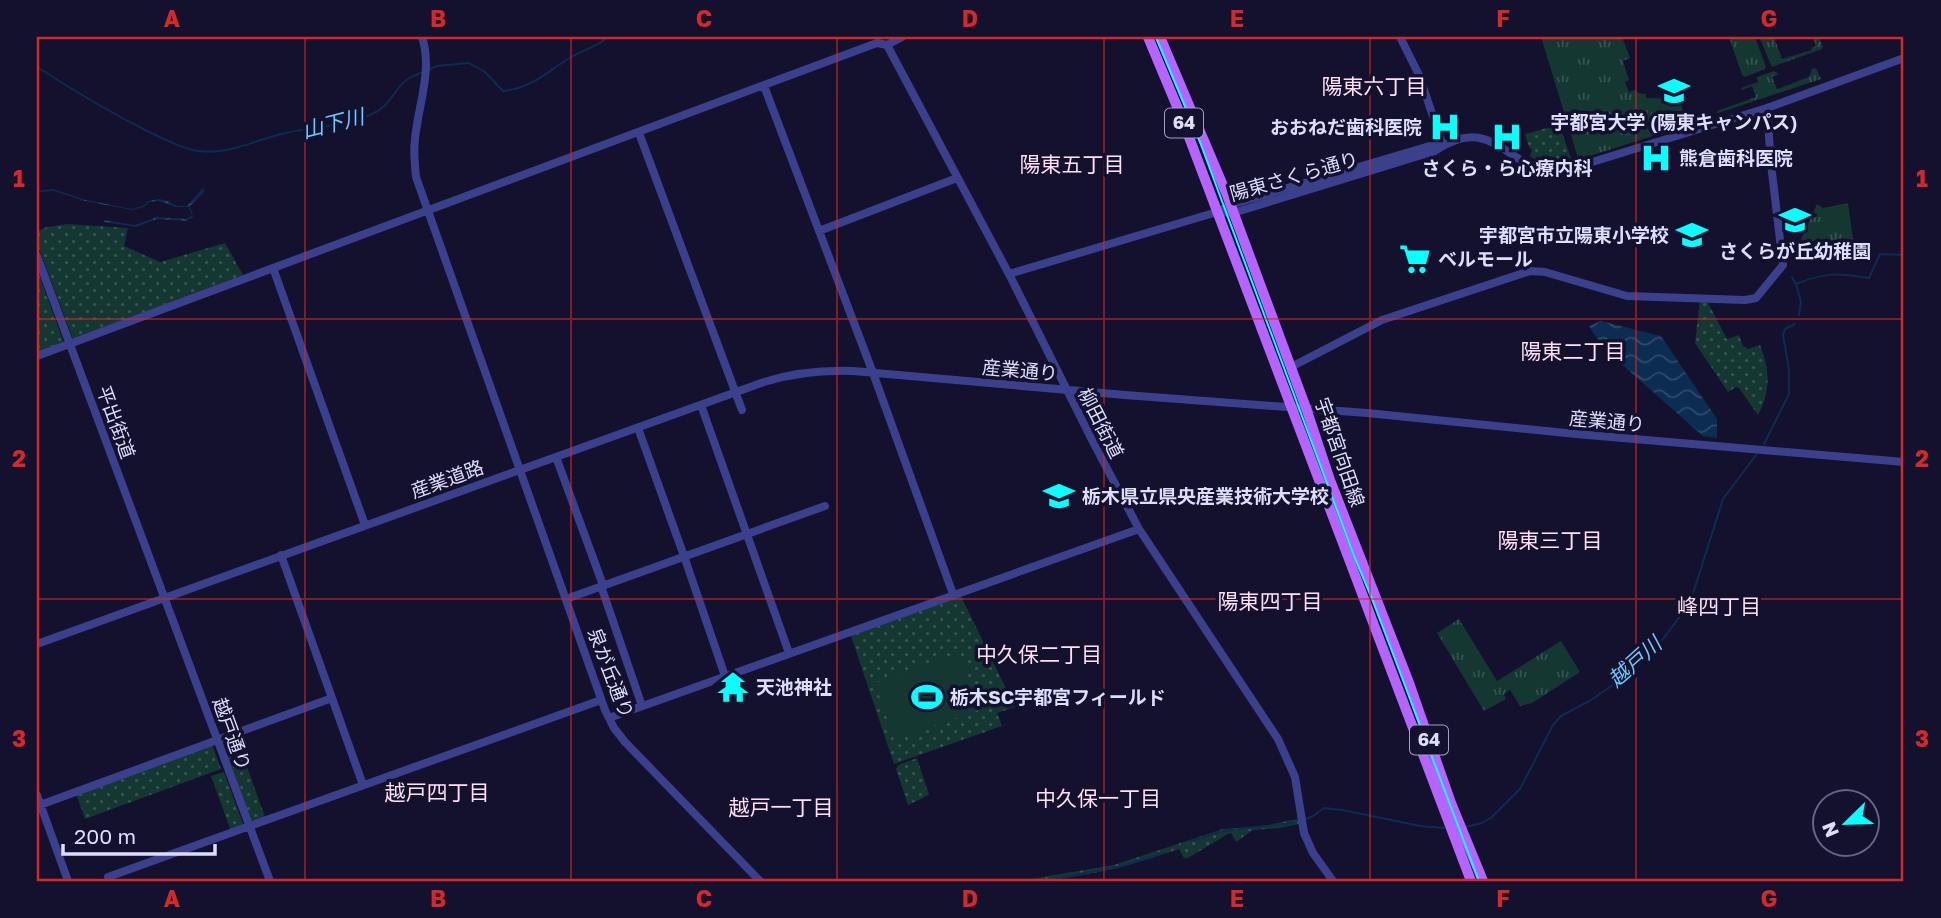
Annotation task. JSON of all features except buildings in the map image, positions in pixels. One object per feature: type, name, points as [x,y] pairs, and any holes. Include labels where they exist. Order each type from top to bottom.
[{"type":"main road","name":"宇都宮向田線","points":[[1147,37],[1175,99],[1471,881]]},
{"type":"main road","name":"宇都宮向田線","points":[[1160,37],[1231,209],[1335,492],[1408,680],[1451,803],[1483,881]]},
{"type":"street","name":"泉が丘通り","points":[[422,37],[425,46],[425,72],[415,137],[416,177],[601,700],[625,743],[760,881]]},
{"type":"street","points":[[37,356],[877,43],[887,45],[902,37]]},
{"type":"street","points":[[1400,37],[1419,75],[1443,146]]},
{"type":"street","name":"柳田街道","points":[[887,45],[1009,274],[1139,529],[1279,739],[1295,778],[1304,833],[1313,853],[1333,881]]},
{"type":"street","name":"陽東さくら通り","points":[[1009,274],[1435,151],[1469,138],[1481,138],[1499,144],[1536,169],[1560,172],[1767,108],[1904,58]]},
{"type":"street","points":[[764,86],[953,594]]},
{"type":"street","points":[[1291,367],[1382,320],[1530,271],[1545,272],[1628,296],[1756,299],[1783,265],[1767,108]]},
{"type":"street","points":[[639,132],[742,410]]},
{"type":"street","points":[[819,231],[957,177]]},
{"type":"street","name":"平出街道","points":[[37,256],[164,598]]},
{"type":"street","points":[[272,268],[365,525]]},
{"type":"street","name":"産業道路","points":[[37,644],[775,379],[830,370],[873,373]]},
{"type":"street","name":"産業通り","points":[[873,373],[1291,407]]},
{"type":"street","points":[[701,405],[789,653]]},
{"type":"street","points":[[1291,407],[1306,408]]},
{"type":"street","name":"産業通り","points":[[1306,408],[1904,462]]},
{"type":"street","points":[[638,428],[725,676]]},
{"type":"street","points":[[556,457],[642,706]]},
{"type":"street","points":[[566,598],[825,506]]},
{"type":"street","points":[[609,718],[1139,529]]},
{"type":"street","points":[[281,555],[363,785]]},
{"type":"street","name":"越戸通り","points":[[164,598],[270,881]]},
{"type":"street","points":[[40,804],[332,698]]},
{"type":"street","points":[[107,877],[601,700]]},
{"type":"street","points":[[37,795],[68,881]]},
{"type":"green space","points":[[1541,37],[1622,37],[1630,58],[1623,61],[1629,80],[1625,82],[1629,92],[1635,90],[1646,94],[1646,98],[1676,99],[1676,94],[1682,94],[1680,102],[1684,113],[1668,119],[1672,130],[1578,158]]},
{"type":"green space","points":[[1729,37],[1755,37],[1765,69],[1745,77],[1742,75]]},
{"type":"green space","points":[[1759,37],[1774,37],[1782,59],[1812,50],[1811,48],[1816,46],[1813,37],[1819,37],[1823,47],[1772,67]]},
{"type":"green space","points":[[1816,68],[1821,79],[1718,113],[1717,111],[1756,97],[1752,86],[1742,90],[1741,88],[1758,82],[1757,77],[1774,71],[1779,74],[1772,77],[1777,89],[1809,77],[1812,69]]},
{"type":"green space","points":[[1558,125],[1571,159],[1569,162],[1549,164],[1530,156],[1532,150],[1525,134]]},
{"type":"green space","points":[[1848,203],[1854,246],[1825,240],[1800,242],[1817,204],[1823,208]]},
{"type":"green space","points":[[68,224],[128,228],[124,246],[160,262],[225,243],[243,275],[73,339],[37,243],[37,231]]},
{"type":"green space","points":[[37,269],[64,343],[37,353]]},
{"type":"green space","points":[[1700,300],[1707,301],[1727,339],[1739,335],[1743,346],[1748,349],[1760,345],[1768,380],[1758,415],[1739,388],[1728,392],[1695,343]]},
{"type":"green space","points":[[960,594],[1015,707],[997,713],[1002,726],[894,764],[850,633]]},
{"type":"green space","points":[[1459,619],[1497,681],[1561,641],[1580,672],[1532,703],[1520,706],[1510,690],[1504,694],[1506,699],[1484,711],[1437,633]]},
{"type":"green space","name":"栃木SC宇都宮フィールド","points":[[960,653],[979,710],[894,740],[875,683]]},
{"type":"green space","points":[[236,736],[265,817],[253,821],[223,745],[225,740]]},
{"type":"green space","points":[[210,745],[221,769],[85,819],[76,794]]},
{"type":"green space","points":[[917,758],[929,795],[908,805],[896,769],[898,765]]},
{"type":"green space","points":[[224,772],[243,824],[231,831],[211,776]]},
{"type":"green space","points":[[1297,819],[1299,824],[1253,830],[1236,842],[1231,833],[1228,834],[1188,858],[1184,858],[1179,849],[1100,872],[1060,879],[1019,881],[1114,865],[1223,829],[1263,826]]},
{"type":"water","points":[[203,188],[204,192],[190,206],[193,217],[186,221],[157,219],[136,227],[104,220],[135,225],[157,217],[185,219],[192,216],[189,207],[176,207],[159,201],[149,202],[144,207],[132,210],[85,201],[54,191],[37,192],[53,189],[86,200],[132,209],[143,206],[148,201],[159,199],[177,206],[187,206]]},
{"type":"water","points":[[1601,321],[1661,336],[1717,419],[1717,438],[1703,436],[1611,355],[1589,326]]},
{"type":"waterway","name":"山下川","points":[[428,70],[437,66],[469,63],[485,72],[503,91],[514,89],[532,82],[608,37]]},
{"type":"waterway","name":"山下川","points":[[37,67],[153,134],[186,148],[209,152],[230,149],[281,134],[360,119],[383,107],[403,83],[423,72]]},
{"type":"waterway","name":"越戸川","points":[[1799,315],[1801,302],[1796,284],[1832,275],[1869,278],[1880,254],[1904,255]]},
{"type":"waterway","points":[[1792,277],[1795,283]]},
{"type":"waterway","name":"越戸川","points":[[1764,444],[1789,394],[1789,370],[1783,335],[1785,329],[1795,324]]},
{"type":"waterway","name":"越戸川","points":[[1466,827],[1492,817],[1520,789],[1553,725],[1561,716],[1617,682],[1657,647],[1690,603],[1723,499],[1756,455]]},
{"type":"waterway","name":"越戸川","points":[[1306,819],[1324,808],[1444,828]]},
{"type":"waterway","name":"越戸川","points":[[1191,841],[1223,831],[1293,823]]},
{"type":"waterway","name":"越戸川","points":[[1040,881],[1119,867],[1164,853]]},
{"type":"tram line","points":[[1156,37],[1200,142],[1354,556],[1479,881]]},
{"type":"place","name":"宇都宮大学 (陽東キャンパス)","points":[[1674,91]]},
{"type":"place","name":"おおねだ歯科医院","points":[[1445,127]]},
{"type":"place","name":"さくら・ら心療内科","points":[[1507,137]]},
{"type":"place","name":"熊倉歯科医院","points":[[1656,158]]},
{"type":"place","name":"さくらが丘幼稚園","points":[[1795,220]]},
{"type":"place","name":"宇都宮市立陽東小学校","points":[[1692,235]]},
{"type":"place","name":"ベルモール","points":[[1415,259]]},
{"type":"place","name":"栃木県立県央産業技術大学校","points":[[1059,496]]},
{"type":"place","name":"天池神社","points":[[733,687]]},
{"type":"place","name":"栃木SC宇都宮フィールド","points":[[927,697]]},
{"type":"district","name":"陽東六丁目","points":[[1374,87]]},
{"type":"district","name":"陽東五丁目","points":[[1072,165]]},
{"type":"district","name":"陽東二丁目","points":[[1573,352]]},
{"type":"district","name":"陽東三丁目","points":[[1550,541]]},
{"type":"district","name":"陽東四丁目","points":[[1270,602]]},
{"type":"district","name":"峰四丁目","points":[[1719,607]]},
{"type":"district","name":"中久保二丁目","points":[[1039,655]]},
{"type":"district","name":"越戸四丁目","points":[[437,793]]},
{"type":"district","name":"中久保一丁目","points":[[1098,799]]},
{"type":"district","name":"越戸一丁目","points":[[781,808]]}]
